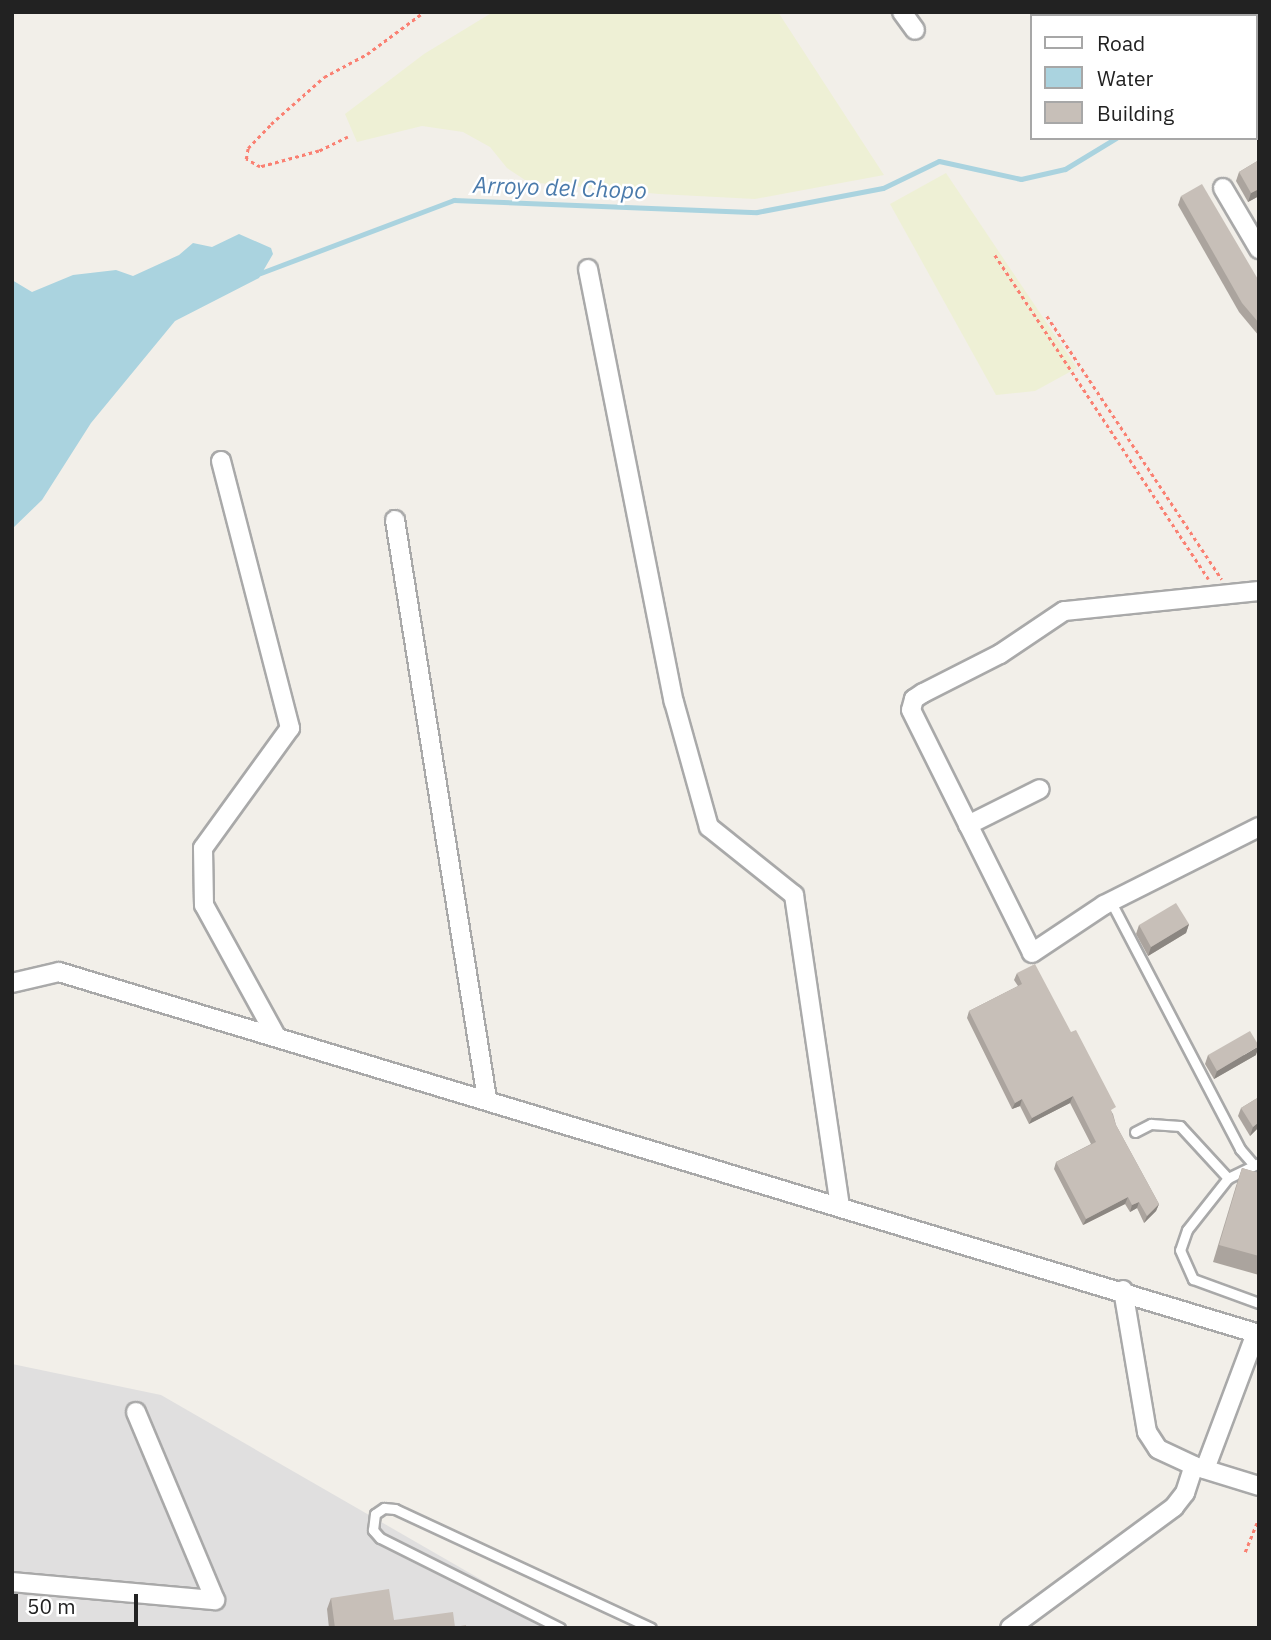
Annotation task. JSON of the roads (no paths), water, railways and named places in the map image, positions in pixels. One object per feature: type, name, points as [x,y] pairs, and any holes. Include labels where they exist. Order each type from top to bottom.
[{"type":"street","points":[[902,12],[915,30]]},
{"type":"street","points":[[1223,188],[1253,227],[1259,249]]},
{"type":"street","points":[[588,269],[674,702],[709,827],[794,895],[840,1205]]},
{"type":"street","points":[[220,461],[290,728],[203,848],[204,905],[276,1036]]},
{"type":"street","points":[[395,520],[486,1099]]},
{"type":"street","points":[[1259,591],[1064,611],[1000,654],[914,699],[911,710],[1032,953],[1111,902],[1259,827]]},
{"type":"street","points":[[968,825],[1040,789]]},
{"type":"street","points":[[12,983],[59,972],[1123,1290],[1257,1333],[1200,1467],[1174,1507],[1010,1628]]},
{"type":"street","points":[[1123,1290],[1147,1432],[1158,1449],[1200,1467],[1259,1486]]},
{"type":"street","points":[[12,1582],[215,1600],[136,1412]]},
{"type":"lane","points":[[1111,902],[1240,1149],[1256,1163],[1228,1178],[1187,1230],[1181,1261],[1202,1284],[1259,1303]]},
{"type":"lane","points":[[1135,1132],[1151,1124],[1180,1126],[1228,1178]]},
{"type":"lane","points":[[561,1628],[380,1538],[373,1530],[375,1514],[384,1508],[395,1509],[651,1628]]},
{"type":"water","points":[[239,234],[271,248],[273,254],[259,278],[175,321],[91,423],[42,500],[12,529],[12,280],[32,292],[73,275],[116,270],[133,276],[179,255],[193,243],[212,247]]},
{"type":"waterway","name":"Arroyo del Chopo","points":[[258,274],[454,200],[757,212],[883,188],[939,161],[1021,179],[1065,169],[1113,140]]}]
